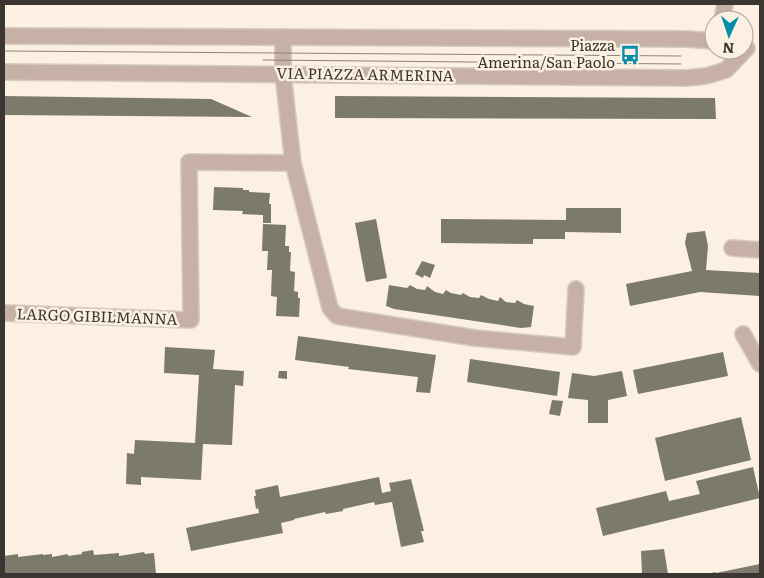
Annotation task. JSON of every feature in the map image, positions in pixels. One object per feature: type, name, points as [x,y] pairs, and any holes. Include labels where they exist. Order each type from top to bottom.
[{"type":"street","points":[[4,36],[704,40]]},
{"type":"street","points":[[283,37],[283,74],[293,163],[330,308],[338,316],[475,338],[573,347],[576,289]]},
{"type":"street","name":"VIA PIAZZA ARMERINA","points":[[4,72],[686,78],[706,76],[726,70],[737,60]]},
{"type":"street","name":"LARGO GIBILMANNA","points":[[4,314],[191,320],[189,162],[293,163]]},
{"type":"street","points":[[732,248],[760,250]]},
{"type":"street","points":[[743,334],[760,364]]},
{"type":"building","points":[[4,96],[211,99],[252,117],[4,115]]},
{"type":"building","points":[[335,96],[715,98],[716,119],[335,118]]},
{"type":"building","points":[[214,187],[243,188],[243,190],[249,190],[249,192],[270,193],[271,223],[263,223],[263,215],[242,214],[243,211],[213,210]]},
{"type":"building","points":[[566,208],[621,208],[621,233],[565,232],[565,239],[533,239],[533,244],[441,243],[441,219],[566,220]]},
{"type":"building","points":[[376,219],[387,278],[366,282],[355,223]]},
{"type":"building","points":[[263,224],[286,225],[285,246],[289,246],[289,252],[291,252],[290,271],[295,272],[294,291],[298,292],[298,298],[300,298],[299,317],[276,316],[277,297],[271,296],[272,270],[267,270],[268,251],[262,251]]},
{"type":"building","points":[[705,231],[708,246],[706,270],[760,273],[760,296],[700,292],[630,306],[626,284],[692,271],[685,243],[687,233]]},
{"type":"building","points":[[422,261],[435,265],[430,278],[424,275],[423,278],[415,274]]},
{"type":"building","points":[[389,285],[407,288],[410,285],[417,289],[425,290],[427,286],[435,292],[443,294],[446,290],[461,295],[463,293],[470,297],[479,298],[481,295],[498,301],[500,297],[506,302],[515,303],[517,300],[534,306],[531,327],[521,328],[394,309],[386,306]]},
{"type":"building","points":[[298,336],[436,355],[430,393],[416,392],[418,377],[348,369],[349,367],[295,360]]},
{"type":"building","points":[[165,347],[215,350],[213,369],[244,371],[243,386],[235,385],[232,445],[203,444],[201,480],[141,477],[141,485],[126,484],[127,453],[134,454],[135,440],[195,443],[199,375],[164,373]]},
{"type":"building","points":[[723,352],[728,376],[638,394],[633,370]]},
{"type":"building","points":[[470,359],[560,372],[557,396],[467,382]]},
{"type":"building","points":[[279,371],[287,371],[287,379],[278,378]]},
{"type":"building","points":[[622,371],[627,396],[608,400],[608,423],[588,423],[588,400],[568,398],[572,373],[594,376]]},
{"type":"building","points":[[552,400],[563,401],[560,416],[549,414]]},
{"type":"building","points":[[741,417],[751,460],[665,481],[655,438]]},
{"type":"building","points":[[753,467],[760,498],[603,536],[596,508],[666,491],[669,501],[700,494],[696,481]]},
{"type":"building","points":[[379,477],[382,493],[391,491],[389,483],[411,479],[424,531],[421,531],[424,542],[401,547],[392,502],[375,505],[374,502],[343,509],[343,511],[326,514],[325,512],[281,523],[283,533],[191,551],[186,528],[259,513],[258,508],[256,509],[255,490],[278,485],[280,497]]},
{"type":"building","points":[[664,549],[668,574],[642,574],[641,551]]},
{"type":"building","points":[[93,550],[94,555],[119,553],[119,556],[144,552],[145,554],[154,553],[156,574],[4,574],[4,556],[18,554],[18,557],[52,554],[52,557],[68,554],[68,556]]},
{"type":"building","points":[[760,564],[760,574],[708,574],[715,572]]},
{"type":"tram line","points":[[4,51],[681,56]]},
{"type":"tram line","points":[[263,60],[681,64]]},
{"type":"place","name":"Piazza Amerina/San Paolo","points":[[630,55]]}]
